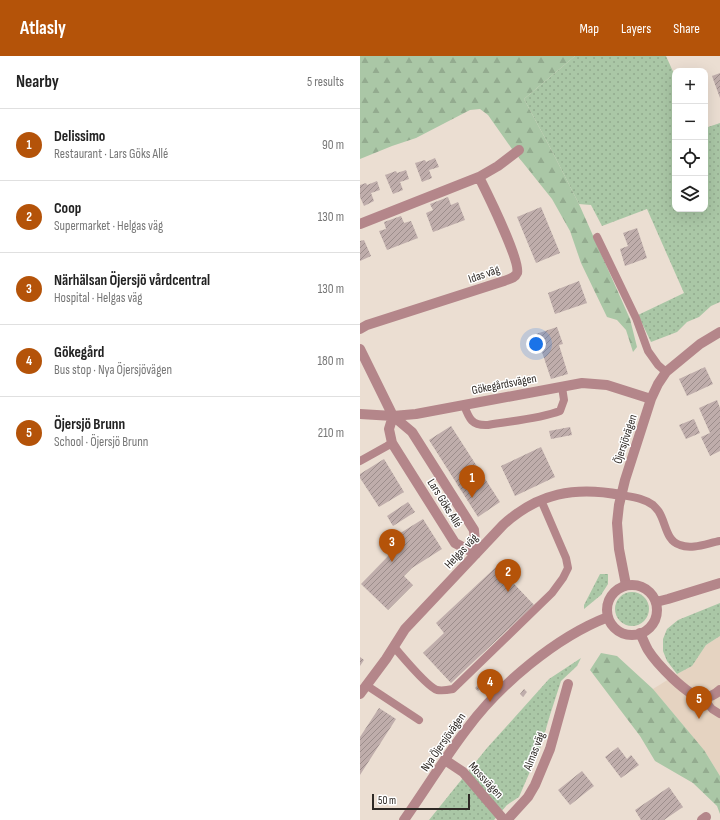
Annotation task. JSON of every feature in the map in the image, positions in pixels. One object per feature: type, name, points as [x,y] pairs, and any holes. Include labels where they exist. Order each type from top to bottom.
[{"type":"street","points":[[360,224],[480,177],[498,166],[519,150]]},
{"type":"street","name":"Idas väg","points":[[360,329],[367,325],[514,277],[517,272],[517,265],[510,245],[480,177]]},
{"type":"street","name":"Öjersjövägen","points":[[626,585],[619,549],[617,523],[619,505],[651,399],[666,372],[700,344],[720,332]]},
{"type":"street","points":[[360,349],[393,416]]},
{"type":"street","name":"Gökegårdsvägen","points":[[360,414],[393,416],[416,414],[582,383],[607,385],[651,399]]},
{"type":"street","name":"Lars Göks Allé","points":[[393,416],[412,432],[474,530],[476,554],[455,543],[392,442],[389,429],[393,416]]},
{"type":"street","name":"Helgas väg","points":[[360,694],[406,630],[514,515],[541,500],[576,491],[593,491],[621,495]]},
{"type":"street","points":[[656,602],[668,600],[720,583]]},
{"type":"street","points":[[626,585],[638,585],[646,589],[656,602],[657,614],[654,621],[647,630],[640,633],[632,635],[619,631],[613,626],[608,617],[607,607],[610,596],[619,588],[626,585]]},
{"type":"street","name":"Nya Öjersjövägen","points":[[404,820],[470,724],[513,678],[531,663],[565,639],[608,617]]},
{"type":"street","points":[[640,633],[648,650],[658,664],[688,692],[703,698],[717,693],[720,690]]},
{"type":"street","name":"Almas väg","points":[[507,820],[528,797],[535,785],[550,749],[568,684]]},
{"type":"street","name":"Mossvägen","points":[[445,760],[463,772],[504,820]]},
{"type":"lane","points":[[597,237],[636,318],[648,351],[658,365],[666,372]]},
{"type":"lane","points":[[464,405],[469,418],[480,426],[541,416],[560,411],[564,400],[562,387]]},
{"type":"lane","points":[[360,461],[392,442]]},
{"type":"lane","points":[[621,495],[641,499],[652,504],[659,512],[666,530],[672,540],[679,545],[686,547],[720,541]]},
{"type":"lane","points":[[394,647],[429,685],[437,690],[453,689],[552,593],[564,578],[568,568],[566,558],[541,500]]},
{"type":"lane","points":[[366,685],[419,720]]},
{"type":"lane","points":[[703,698],[712,709],[720,714]]},
{"type":"shaded area","points":[[720,636],[720,776],[704,750],[653,689],[692,666],[706,645]]},
{"type":"green space","points":[[360,56],[575,56],[524,99],[579,204],[630,319],[637,347],[633,352],[626,330],[617,320],[607,317],[581,263],[570,231],[552,199],[512,149],[488,115],[480,109],[470,110],[416,138],[360,159]]},
{"type":"green space","points":[[575,56],[666,56],[672,69],[672,212],[708,212],[708,127],[720,123],[720,302],[711,306],[699,317],[687,322],[677,332],[651,342],[638,315],[684,293],[647,209],[602,226],[591,205],[579,204],[524,99]]},
{"type":"green space","points":[[600,574],[608,574],[608,584],[601,595],[584,609],[584,605]]},
{"type":"green space","points":[[632,592],[644,597],[649,609],[644,621],[632,626],[620,621],[615,609],[620,597]]},
{"type":"green space","points":[[720,603],[720,636],[706,645],[692,666],[677,674],[667,661],[663,651],[663,639],[667,629],[678,620]]},
{"type":"green space","points":[[601,653],[617,656],[653,689],[704,750],[720,776],[720,814],[717,806],[693,783],[655,761],[640,736],[590,670]]},
{"type":"green space","points":[[581,658],[577,666],[561,681],[541,746],[519,797],[507,805],[494,820],[429,820],[487,748],[549,679]]},
{"type":"building","points":[[720,73],[720,98],[712,76]]},
{"type":"building","points":[[435,158],[439,167],[429,170],[432,178],[422,182],[415,163],[425,160],[426,162]]},
{"type":"building","points":[[406,170],[409,179],[400,182],[403,190],[393,194],[385,175],[396,171],[397,173]]},
{"type":"building","points":[[377,181],[380,190],[371,193],[374,201],[364,206],[360,197],[360,185],[366,183],[367,185]]},
{"type":"building","points":[[448,197],[451,205],[458,202],[465,220],[433,232],[426,213],[433,210],[430,204]]},
{"type":"building","points":[[541,207],[560,253],[536,263],[517,217]]},
{"type":"building","points":[[401,216],[404,223],[411,221],[418,238],[387,250],[379,231],[386,229],[384,222]]},
{"type":"building","points":[[637,228],[647,258],[625,266],[620,249],[628,246],[623,233]]},
{"type":"building","points":[[364,240],[371,256],[360,261],[360,241]]},
{"type":"building","points":[[579,281],[587,303],[555,314],[548,293]]},
{"type":"building","points":[[557,327],[563,344],[559,345],[568,374],[551,379],[536,334]]},
{"type":"building","points":[[705,367],[713,384],[687,396],[679,379]]},
{"type":"building","points":[[717,400],[720,408],[720,451],[710,456],[701,437],[710,433],[699,408]]},
{"type":"building","points":[[694,419],[700,433],[686,439],[679,425]]},
{"type":"building","points":[[451,426],[500,502],[478,517],[429,440]]},
{"type":"building","points":[[570,427],[572,435],[551,439],[549,431]]},
{"type":"building","points":[[541,447],[555,477],[515,496],[501,466]]},
{"type":"building","points":[[384,459],[404,492],[379,507],[360,478],[360,474]]},
{"type":"building","points":[[408,502],[415,512],[393,526],[387,516]]},
{"type":"building","points":[[423,519],[442,549],[412,568],[404,576],[413,585],[388,610],[361,584],[399,545],[394,537]]},
{"type":"building","points":[[497,566],[534,605],[451,683],[423,653],[444,633],[436,623]]},
{"type":"building","points":[[360,657],[364,660],[360,666]]},
{"type":"building","points":[[480,683],[483,686],[478,691],[475,688]]},
{"type":"building","points":[[524,689],[527,692],[523,697],[520,694]]},
{"type":"building","points":[[379,708],[396,719],[360,775],[360,737]]},
{"type":"building","points":[[618,747],[627,759],[631,755],[639,765],[621,778],[605,757]]},
{"type":"building","points":[[582,771],[594,786],[570,805],[558,790]]},
{"type":"building","points":[[669,787],[683,807],[664,820],[641,820],[635,810]]},
{"type":"place","name":"Delissimo","points":[[472,498]]},
{"type":"place","name":"Närhälsan Öjersjö vårdcentral","points":[[392,562]]},
{"type":"place","name":"Coop","points":[[508,592]]},
{"type":"place","name":"Gökegård","points":[[490,702]]},
{"type":"place","name":"Öjersjö Brunn","points":[[699,719]]}]
